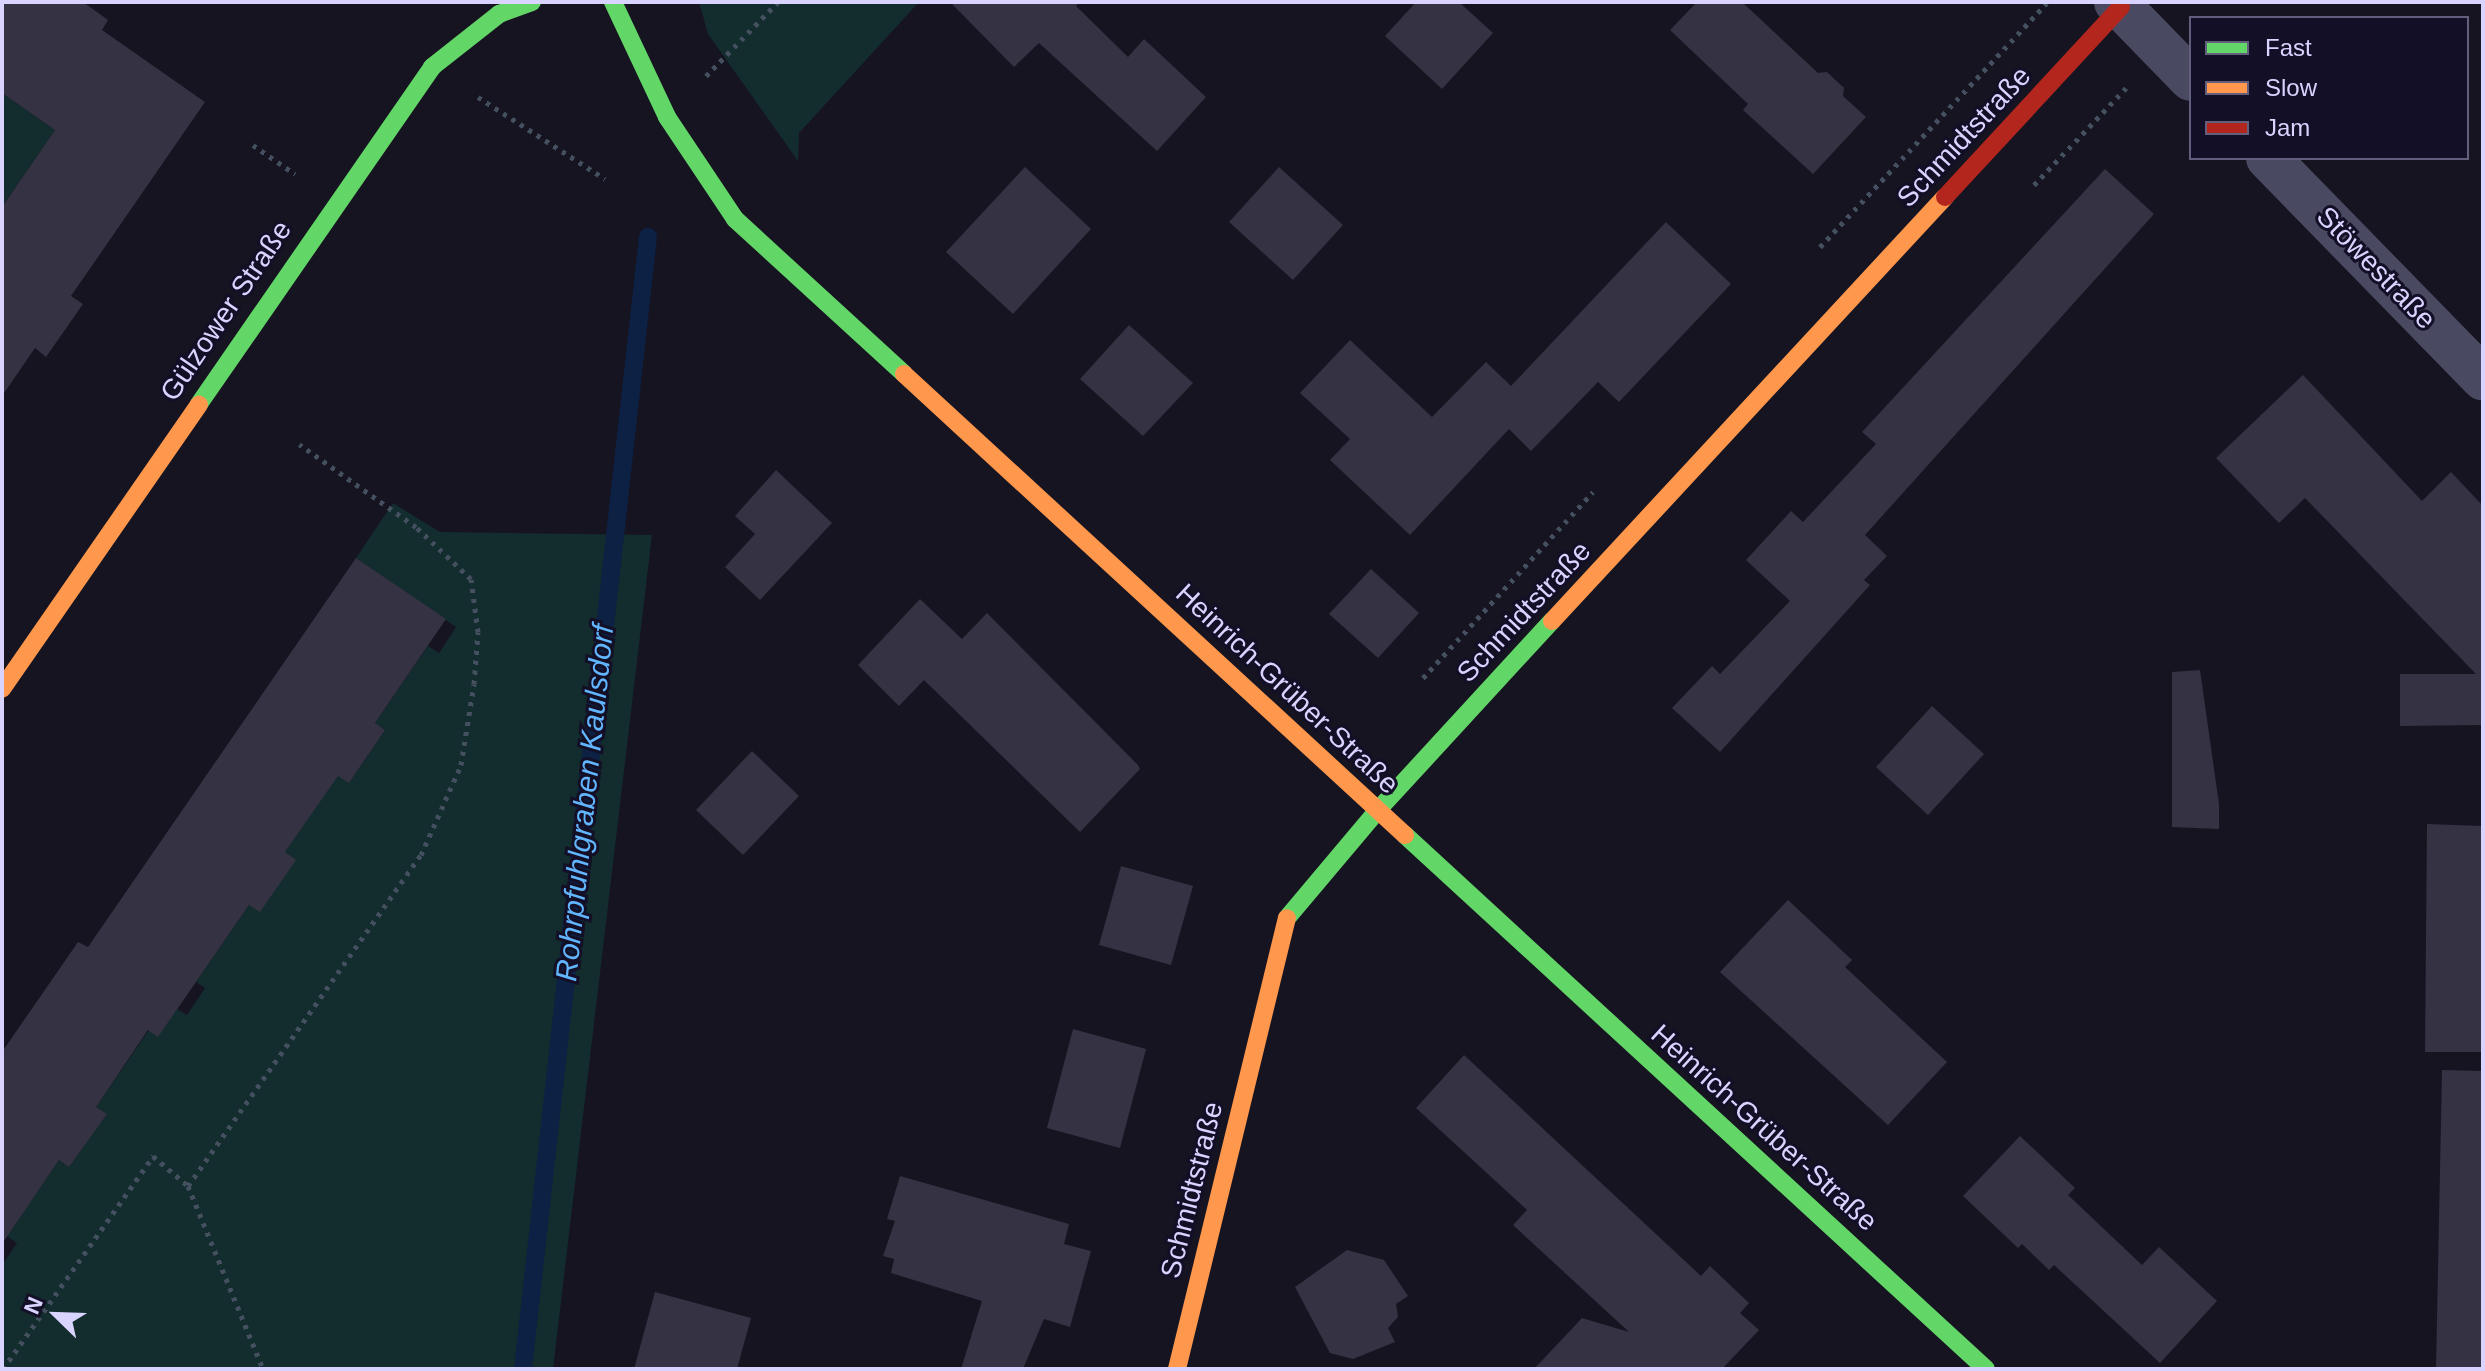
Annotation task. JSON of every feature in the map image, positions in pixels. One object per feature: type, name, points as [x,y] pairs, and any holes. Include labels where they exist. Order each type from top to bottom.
[{"type":"street","name":"Gülzower Straße","points":[[2,689],[432,67],[486,22],[532,2]]},
{"type":"street","name":"Heinrich-Grüber-Straße","points":[[613,2],[667,117],[735,219],[1986,1369]]},
{"type":"street","name":"Schmidtstraße","points":[[1177,1369],[1288,916],[1378,810],[2118,5]]},
{"type":"street","points":[[2118,5],[2189,77]]},
{"type":"street","name":"Stöwestraße","points":[[2270,160],[2483,378]]},
{"type":"path","points":[[708,74],[778,2]]},
{"type":"path","points":[[1820,247],[2047,3]]},
{"type":"path","points":[[432,67],[605,179]]},
{"type":"path","points":[[2026,193],[2130,84]]},
{"type":"path","points":[[188,1186],[421,855],[461,765],[474,684],[478,632],[471,579],[416,527],[299,444]]},
{"type":"path","points":[[3,1369],[153,1156],[188,1186],[263,1369]]},
{"type":"green space","points":[[699,2],[919,2],[799,133],[798,161],[708,34]]},
{"type":"green space","points":[[2,93],[55,130],[2,207]]},
{"type":"green space","points":[[393,503],[440,532],[652,535],[553,1369],[2,1369],[2,1265],[17,1243],[7,1236],[59,1160],[69,1167],[106,1114],[96,1107],[149,1030],[158,1036],[177,1009],[187,1015],[205,988],[196,982],[249,905],[260,911],[295,860],[285,852],[338,775],[349,783],[385,730],[375,723],[428,646],[439,653],[456,627],[356,558]]},
{"type":"building","points":[[2,2],[83,2],[108,20],[102,30],[205,102],[71,296],[83,304],[46,357],[35,348],[2,396],[2,207],[55,130],[2,93]]},
{"type":"building","points":[[950,2],[1080,2],[1076,6],[1128,57],[1144,39],[1206,97],[1157,151],[1039,43],[1014,67]]},
{"type":"building","points":[[1416,2],[1459,2],[1493,33],[1442,89],[1385,36]]},
{"type":"building","points":[[1697,2],[1742,2],[1818,73],[1827,72],[1844,88],[1843,96],[1866,117],[1813,174],[1743,110],[1748,104],[1670,30]]},
{"type":"building","points":[[1025,167],[1091,229],[1013,314],[946,252]]},
{"type":"building","points":[[1279,167],[1343,225],[1293,280],[1229,222]]},
{"type":"building","points":[[2105,169],[2154,214],[1865,535],[1887,556],[1864,580],[1870,585],[1720,752],[1672,708],[1712,666],[1720,674],[1790,601],[1746,560],[1791,511],[1803,522],[1876,444],[1862,432]]},
{"type":"building","points":[[1666,222],[1731,284],[1619,402],[1598,382],[1531,451],[1509,429],[1410,535],[1330,460],[1350,439],[1300,393],[1350,340],[1432,417],[1486,362],[1511,386]]},
{"type":"building","points":[[1129,325],[1193,383],[1143,436],[1080,379]]},
{"type":"building","points":[[2303,375],[2422,501],[2451,472],[2483,506],[2483,725],[2400,726],[2400,674],[2476,674],[2305,498],[2279,523],[2216,458]]},
{"type":"building","points":[[776,470],[832,523],[760,600],[725,567],[755,534],[735,516]]},
{"type":"building","points":[[356,558],[446,619],[375,723],[385,730],[349,783],[338,776],[285,852],[296,860],[260,912],[249,905],[158,1037],[148,1030],[96,1107],[107,1114],[69,1167],[59,1160],[2,1244],[2,1052],[78,942],[88,947]]},
{"type":"building","points":[[1371,569],[1419,613],[1378,658],[1329,614]]},
{"type":"building","points":[[920,599],[962,639],[987,613],[1138,765],[1140,769],[1080,832],[924,680],[899,706],[858,665]]},
{"type":"building","points":[[2200,670],[2219,804],[2219,829],[2172,827],[2172,672]]},
{"type":"building","points":[[1932,706],[1984,754],[1928,815],[1876,767]]},
{"type":"building","points":[[752,751],[799,796],[743,855],[696,810]]},
{"type":"building","points":[[2427,824],[2483,826],[2483,1052],[2425,1052]]},
{"type":"building","points":[[1121,866],[1193,886],[1171,965],[1099,945]]},
{"type":"building","points":[[1788,900],[1852,960],[1845,967],[1947,1062],[1888,1125],[1720,972]]},
{"type":"building","points":[[1073,1029],[1146,1049],[1120,1148],[1047,1128]]},
{"type":"building","points":[[1464,1055],[1701,1276],[1710,1266],[1749,1303],[1740,1313],[1759,1330],[1722,1369],[1534,1369],[1582,1318],[1629,1332],[1513,1225],[1527,1210],[1416,1108]]},
{"type":"building","points":[[2442,1070],[2483,1071],[2483,1369],[2436,1369]]},
{"type":"building","points":[[2020,1136],[2075,1188],[2068,1195],[2142,1265],[2159,1247],[2217,1301],[2160,1363],[2054,1265],[2049,1270],[2022,1244],[2018,1248],[1963,1196]]},
{"type":"building","points":[[900,1176],[1069,1224],[1064,1244],[1091,1251],[1070,1327],[1044,1319],[1023,1369],[961,1369],[982,1301],[891,1273],[894,1259],[883,1256],[895,1221],[887,1219]]},
{"type":"building","points":[[1347,1250],[1384,1260],[1408,1296],[1396,1304],[1398,1317],[1388,1328],[1395,1342],[1353,1359],[1330,1353],[1295,1287]]},
{"type":"building","points":[[655,1292],[751,1318],[737,1369],[634,1369]]},
{"type":"waterway","name":"Rohrpfuhlgraben Kaulsdorf","points":[[523,1369],[648,237]]},
{"type":"traffic: fast","points":[[199,404],[432,67],[499,14],[532,2]]},
{"type":"traffic: fast","points":[[613,2],[667,117],[735,219],[904,374]]},
{"type":"traffic: fast","points":[[1287,918],[1378,810],[1552,621]]},
{"type":"traffic: fast","points":[[1405,835],[1986,1369]]},
{"type":"traffic: slow","points":[[1552,621],[1945,197]]},
{"type":"traffic: slow","points":[[904,374],[1405,835]]},
{"type":"traffic: slow","points":[[2,689],[199,404]]},
{"type":"traffic: slow","points":[[1177,1369],[1287,918]]},
{"type":"traffic: jam","points":[[1945,197],[2121,7]]}]
